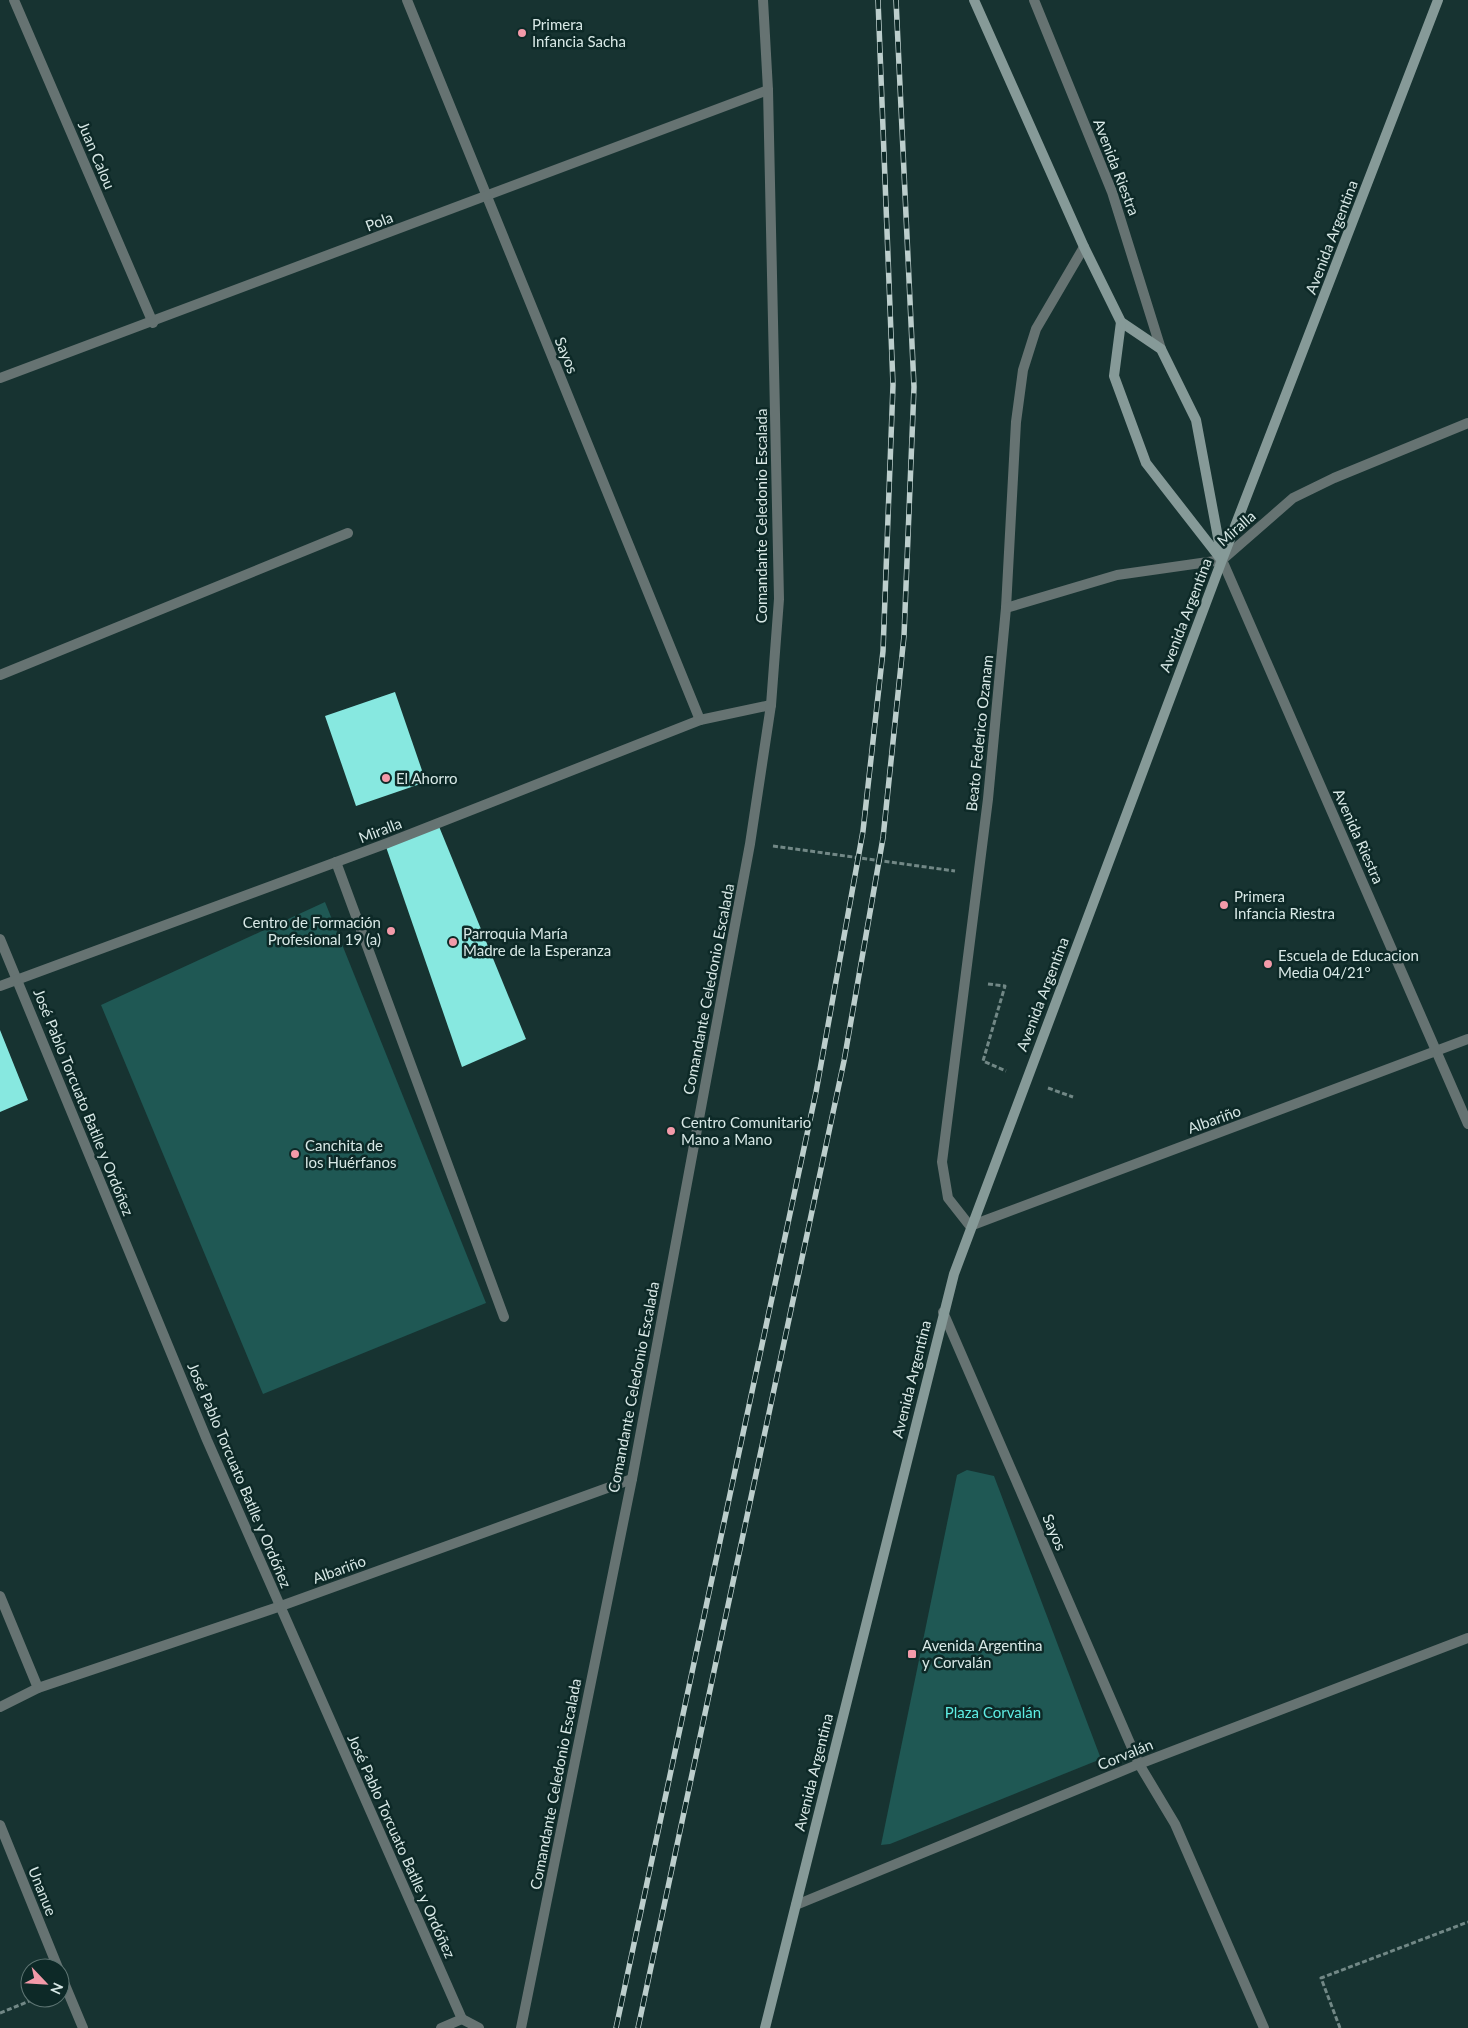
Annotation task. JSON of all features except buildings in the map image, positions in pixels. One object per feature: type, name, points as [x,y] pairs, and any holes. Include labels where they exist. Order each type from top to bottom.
[{"type":"main road","points":[[974,0],[1084,247],[1120,322],[1161,349]]},
{"type":"main road","name":"Avenida Argentina","points":[[766,2028],[943,1312],[970,1226],[1222,560],[1438,0]]},
{"type":"main road","name":"Avenida Riestra","points":[[1120,322],[1114,376],[1146,463],[1222,560]]},
{"type":"main road","name":"Avenida Riestra","points":[[1161,349],[1196,420],[1222,560]]},
{"type":"street","name":"Juan Calou","points":[[14,0],[153,323]]},
{"type":"street","name":"Sayos","points":[[407,0],[700,720]]},
{"type":"street","name":"Comandante Celedonio Escalada","points":[[521,2028],[632,1479],[748,854],[771,705],[779,599],[768,90],[763,0]]},
{"type":"street","name":"Avenida Riestra","points":[[1034,0],[1112,192],[1161,349]]},
{"type":"street","name":"Pola","points":[[0,378],[153,323],[768,90]]},
{"type":"street","name":"Beato Federico Ozanam","points":[[970,1226],[948,1198],[942,1162],[988,799],[1006,608],[1016,422],[1024,370],[1036,329],[1084,247]]},
{"type":"street","name":"Miralla","points":[[1006,608],[1117,575],[1222,560],[1293,498],[1334,478],[1468,424]]},
{"type":"street","points":[[0,676],[348,533]]},
{"type":"street","name":"Avenida Riestra","points":[[1222,560],[1468,1124]]},
{"type":"street","name":"Miralla","points":[[0,986],[17,978],[336,862],[700,720],[771,705]]},
{"type":"street","points":[[336,862],[504,1317]]},
{"type":"street","name":"José Pablo Torcuato Batlle y Ordóñez","points":[[0,939],[207,1440],[462,2019]]},
{"type":"street","name":"Albariño","points":[[970,1226],[1468,1040]]},
{"type":"street","name":"Sayos","points":[[943,1312],[1139,1764],[1174,1824],[1264,2028]]},
{"type":"street","name":"Albariño","points":[[0,1707],[38,1688],[281,1606],[632,1479]]},
{"type":"street","points":[[0,1596],[38,1688]]},
{"type":"street","name":"Corvalán","points":[[796,1904],[1139,1764],[1468,1638]]},
{"type":"street","name":"Unanue","points":[[0,1825],[54,1958]]},
{"type":"street","points":[[70,1998],[82,2028]]},
{"type":"street","points":[[441,2028],[462,2019],[479,2028]]},
{"type":"path","points":[[790,847],[953,871]]},
{"type":"path","points":[[966,981],[1005,986],[983,1061],[1072,1097]]},
{"type":"path","points":[[1340,2028],[1321,1978],[1468,1922]]},
{"type":"path","points":[[0,2014],[20,2005]]},
{"type":"green space","name":"Canchita de los Huérfanos","points":[[325,902],[486,1303],[263,1394],[101,1005]]},
{"type":"green space","name":"Plaza Corvalán","points":[[967,1470],[994,1476],[1101,1759],[890,1844],[881,1845],[957,1475]]},
{"type":"railway","points":[[616,2028],[816,1092],[863,831],[883,651],[893,385],[878,0]]},
{"type":"railway","points":[[638,2028],[844,1061],[883,838],[904,636],[914,387],[896,0]]},
{"type":"place","name":"Primera Infancia Sacha","points":[[522,33]]},
{"type":"place","name":"El Ahorro","points":[[386,778]]},
{"type":"place","name":"Primera Infancia Riestra","points":[[1224,905]]},
{"type":"place","name":"Centro de Formación Profesional 19 (a)","points":[[391,931]]},
{"type":"place","name":"Parroquia María Madre de la Esperanza","points":[[453,942]]},
{"type":"place","name":"Escuela de Educacion Media 04/21°","points":[[1268,964]]},
{"type":"place","name":"Centro Comunitario Mano a Mano","points":[[671,1131]]},
{"type":"place","name":"Canchita de los Huérfanos","points":[[295,1154]]},
{"type":"place","name":"Avenida Argentina y Corvalán","points":[[912,1654]]}]
